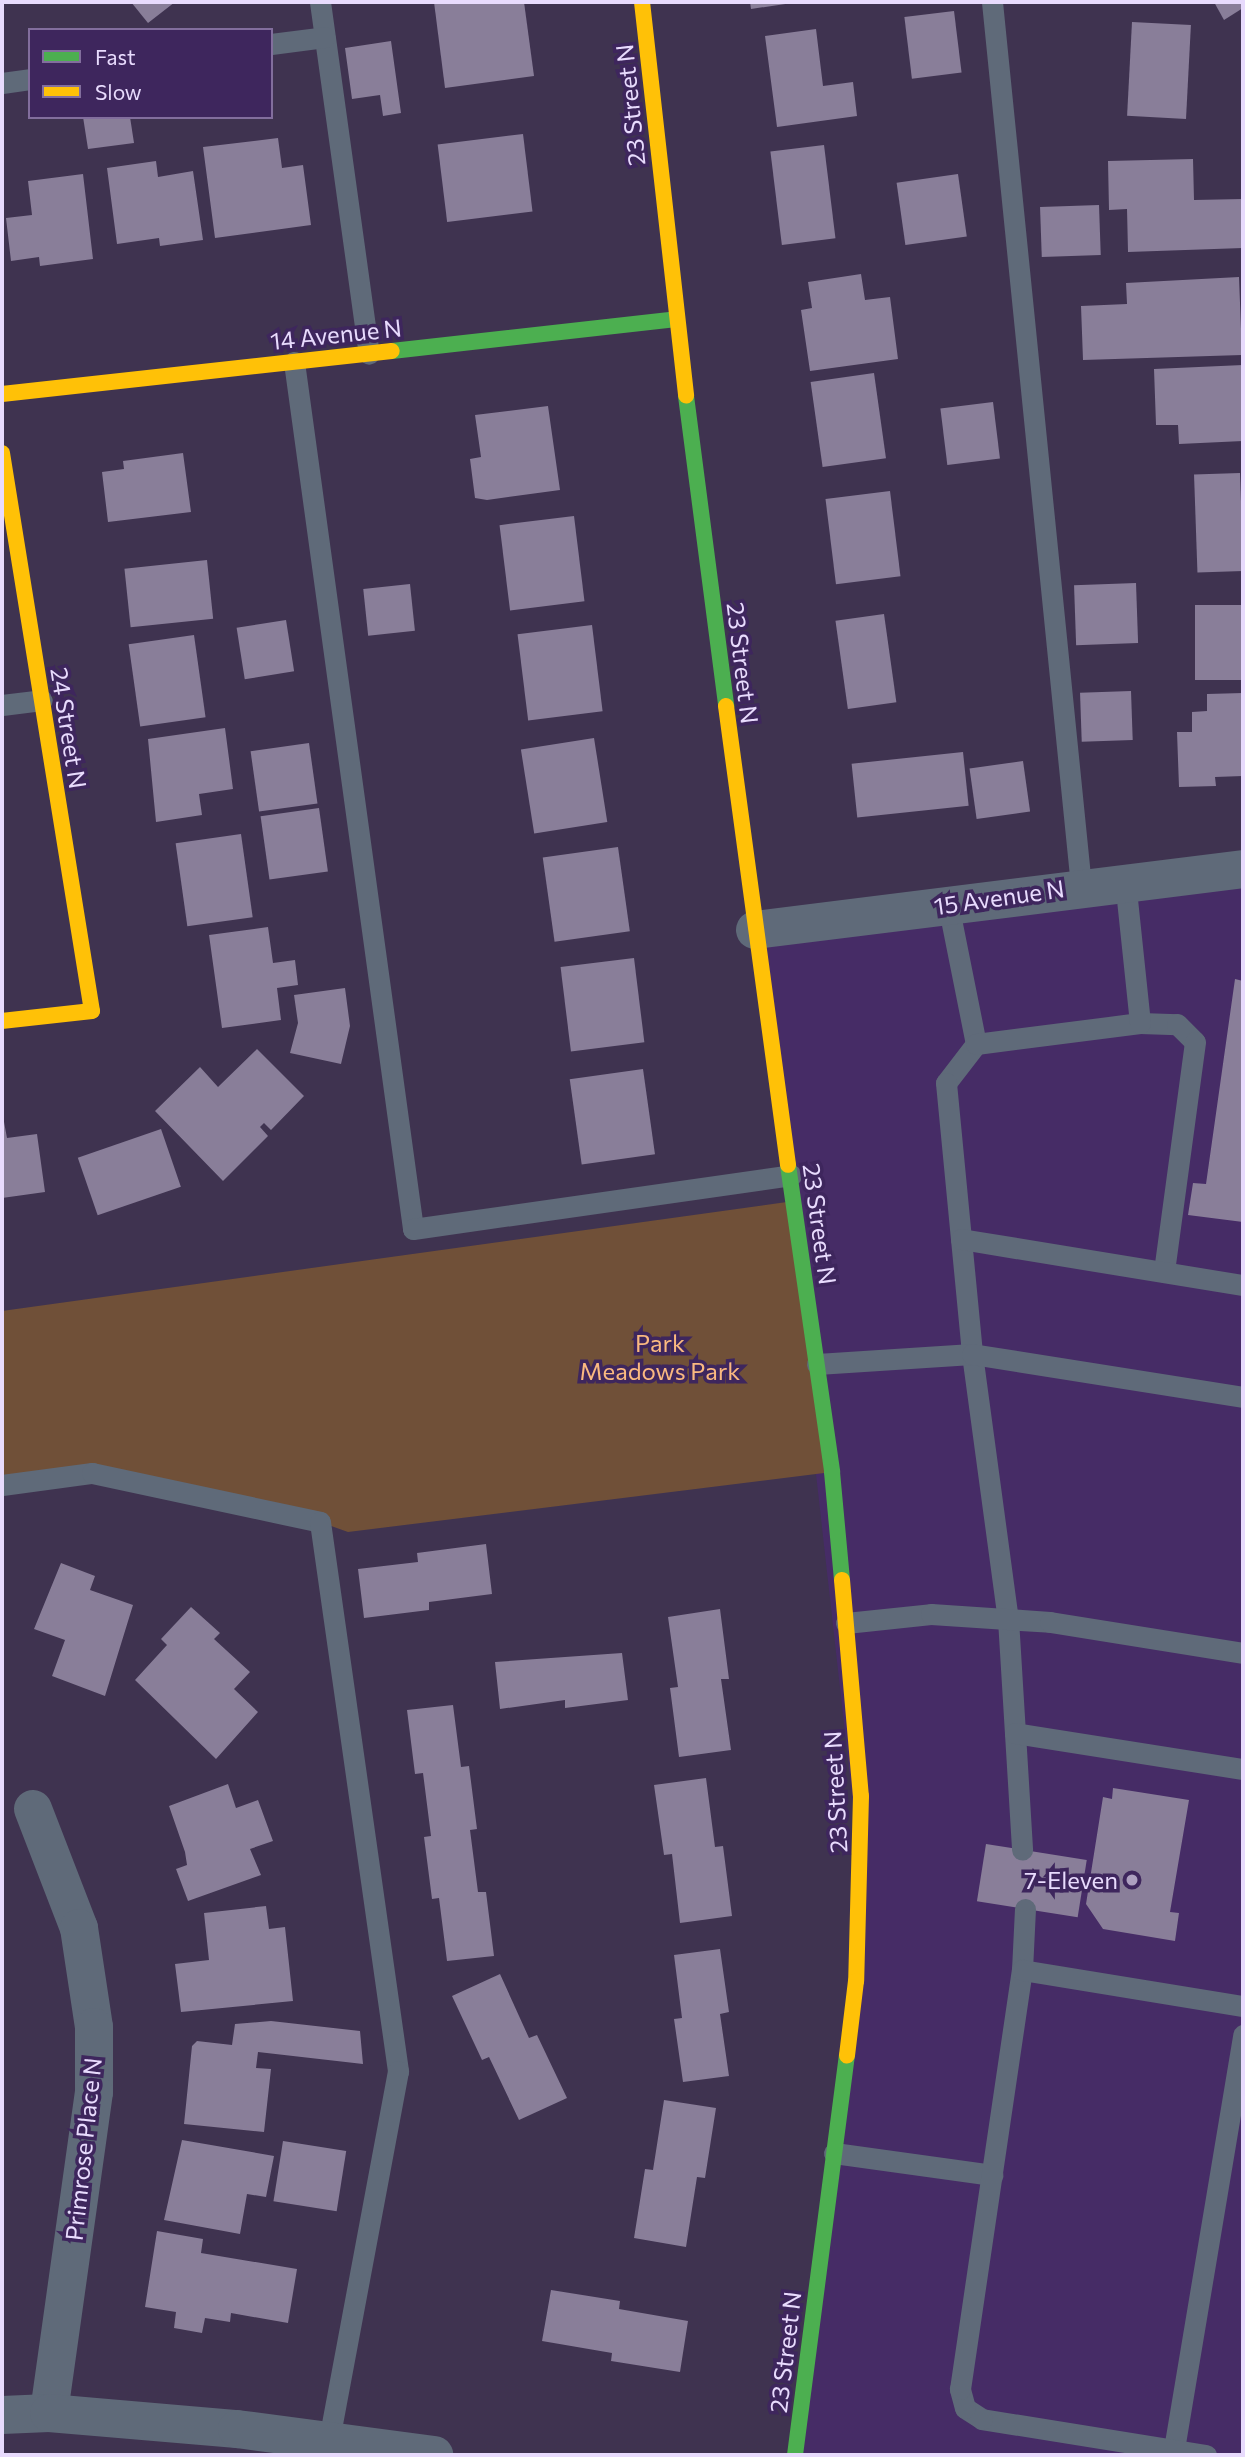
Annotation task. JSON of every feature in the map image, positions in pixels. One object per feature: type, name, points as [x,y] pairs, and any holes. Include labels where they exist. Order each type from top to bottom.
[{"type":"street","name":"23 Street N","points":[[642,2],[676,319],[755,930],[817,1364],[846,1623],[861,1796],[862,1884],[856,1982],[795,2455]]},
{"type":"street","name":"14 Avenue N","points":[[2,394],[676,319]]},
{"type":"street","name":"24 Street N","points":[[2,453],[92,1011],[2,1021]]},
{"type":"street","name":"15 Avenue N","points":[[755,930],[1081,886],[1243,869]]},
{"type":"street","name":"Primrose Place N","points":[[33,1809],[79,1928],[94,2027],[94,2092],[49,2413]]},
{"type":"street","points":[[2,2415],[49,2413],[327,2448],[434,2455]]},
{"type":"lane","points":[[320,2],[369,354]]},
{"type":"lane","points":[[992,2],[1081,886]]},
{"type":"lane","points":[[273,44],[325,37]]},
{"type":"lane","points":[[2,83],[28,79]]},
{"type":"lane","points":[[294,362],[413,1229],[790,1175]]},
{"type":"lane","points":[[2,705],[42,700]]},
{"type":"lane","points":[[1125,881],[1140,1023]]},
{"type":"lane","points":[[948,904],[976,1044]]},
{"type":"lane","points":[[1022,1850],[1008,1619],[972,1354],[946,1083],[976,1044],[1140,1023],[1177,1024],[1195,1042],[1164,1272]]},
{"type":"lane","points":[[961,1239],[1243,1285]]},
{"type":"lane","points":[[817,1364],[972,1354],[1243,1396]]},
{"type":"lane","points":[[2,1485],[92,1473],[320,1522],[398,2071],[327,2448]]},
{"type":"lane","points":[[846,1623],[931,1614],[1008,1619],[1243,1653]]},
{"type":"lane","points":[[1015,1733],[1243,1769]]},
{"type":"lane","points":[[1025,1909],[1022,1970],[960,2389],[965,2408],[982,2419],[1173,2453],[1206,2455]]},
{"type":"lane","points":[[1022,1970],[1243,2006]]},
{"type":"lane","points":[[1173,2453],[1243,2035]]},
{"type":"lane","points":[[834,2153],[992,2175]]},
{"type":"shaded area","points":[[1243,870],[1243,2455],[795,2455],[862,1884],[755,930]]},
{"type":"green space","name":"Park Meadows Park","points":[[794,1201],[832,1472],[348,1532],[320,1522],[92,1473],[2,1485],[2,1311]]},
{"type":"building","points":[[131,2],[175,2],[148,23]]},
{"type":"building","points":[[434,2],[524,2],[534,76],[445,88]]},
{"type":"building","points":[[750,2],[792,2],[792,3],[751,9]]},
{"type":"building","points":[[1214,2],[1243,2],[1243,8],[1224,20]]},
{"type":"building","points":[[954,11],[962,73],[912,79],[904,17]]},
{"type":"building","points":[[1132,22],[1191,25],[1186,119],[1127,116]]},
{"type":"building","points":[[816,29],[823,86],[853,82],[857,116],[777,127],[765,36]]},
{"type":"building","points":[[391,41],[401,113],[383,116],[380,95],[352,99],[345,48]]},
{"type":"building","points":[[83,119],[130,119],[134,143],[88,149]]},
{"type":"building","points":[[523,134],[533,211],[447,222],[438,144]]},
{"type":"building","points":[[278,138],[282,168],[303,165],[311,225],[215,238],[203,147]]},
{"type":"building","points":[[824,145],[835,238],[782,245],[770,152]]},
{"type":"building","points":[[1193,159],[1194,200],[1243,199],[1243,248],[1128,252],[1127,209],[1109,210],[1108,161]]},
{"type":"building","points":[[156,161],[158,177],[193,171],[203,240],[160,246],[159,238],[117,244],[107,168]]},
{"type":"building","points":[[83,174],[93,259],[40,266],[39,257],[11,261],[6,218],[32,215],[28,181]]},
{"type":"building","points":[[958,174],[967,236],[905,245],[897,183]]},
{"type":"building","points":[[1099,205],[1101,255],[1042,257],[1040,207]]},
{"type":"building","points":[[861,274],[865,300],[890,297],[898,359],[810,371],[801,310],[812,308],[808,282]]},
{"type":"building","points":[[1239,277],[1242,355],[1083,360],[1081,306],[1127,304],[1126,283]]},
{"type":"building","points":[[1243,365],[1243,441],[1179,444],[1178,425],[1156,425],[1154,369]]},
{"type":"building","points":[[874,373],[886,458],[823,467],[811,382]]},
{"type":"building","points":[[993,402],[1000,459],[947,465],[940,408]]},
{"type":"building","points":[[548,406],[560,490],[487,500],[475,498],[470,459],[481,457],[475,415]]},
{"type":"building","points":[[183,453],[191,512],[108,522],[102,472],[124,469],[123,461]]},
{"type":"building","points":[[1240,473],[1243,571],[1197,573],[1194,475]]},
{"type":"building","points":[[890,491],[900,576],[836,584],[825,499]]},
{"type":"building","points":[[574,516],[584,601],[510,610],[500,525]]},
{"type":"building","points":[[207,560],[213,619],[131,627],[124,569]]},
{"type":"building","points":[[1136,583],[1138,643],[1076,645],[1074,585]]},
{"type":"building","points":[[410,584],[415,631],[368,636],[363,589]]},
{"type":"building","points":[[1195,605],[1243,605],[1243,680],[1195,680]]},
{"type":"building","points":[[884,614],[896,702],[848,709],[835,621]]},
{"type":"building","points":[[286,620],[294,671],[245,679],[237,628]]},
{"type":"building","points":[[592,625],[603,711],[528,720],[518,634]]},
{"type":"building","points":[[194,635],[206,717],[140,726],[129,644]]},
{"type":"building","points":[[1131,691],[1133,740],[1082,742],[1080,693]]},
{"type":"building","points":[[1243,693],[1243,776],[1215,777],[1216,786],[1179,787],[1177,732],[1192,732],[1192,712],[1207,711],[1207,694]]},
{"type":"building","points":[[225,728],[233,789],[199,794],[202,815],[156,822],[148,739]]},
{"type":"building","points":[[594,738],[607,822],[534,834],[521,750]]},
{"type":"building","points":[[309,743],[317,803],[259,812],[251,751]]},
{"type":"building","points":[[963,752],[969,806],[857,817],[852,764]]},
{"type":"building","points":[[1023,761],[1030,812],[977,819],[970,769]]},
{"type":"building","points":[[319,808],[328,871],[269,880],[261,816]]},
{"type":"building","points":[[241,834],[253,917],[187,926],[176,843]]},
{"type":"building","points":[[618,847],[630,931],[555,942],[543,858]]},
{"type":"building","points":[[268,927],[273,963],[295,960],[298,985],[277,988],[281,1020],[222,1028],[209,935]]},
{"type":"building","points":[[634,958],[644,1042],[571,1051],[561,967]]},
{"type":"building","points":[[1235,979],[1243,981],[1243,1222],[1188,1215],[1193,1183],[1206,1184]]},
{"type":"building","points":[[345,988],[350,1026],[341,1064],[290,1053],[298,1023],[294,995]]},
{"type":"building","points":[[257,1049],[304,1096],[271,1130],[264,1123],[260,1127],[268,1136],[223,1181],[155,1111],[200,1067],[218,1087]]},
{"type":"building","points":[[643,1069],[655,1154],[582,1164],[570,1079]]},
{"type":"building","points":[[2,1111],[7,1138],[37,1134],[45,1192],[2,1198]]},
{"type":"building","points":[[161,1129],[181,1187],[98,1215],[78,1158]]},
{"type":"building","points":[[486,1544],[492,1594],[429,1602],[429,1610],[364,1618],[358,1569],[418,1562],[417,1553]]},
{"type":"building","points":[[61,1563],[95,1576],[90,1590],[133,1605],[105,1696],[52,1676],[65,1640],[34,1629]]},
{"type":"building","points":[[191,1607],[220,1633],[214,1639],[250,1672],[234,1689],[258,1712],[216,1759],[135,1680],[167,1645],[161,1639]]},
{"type":"building","points":[[720,1609],[729,1679],[721,1679],[731,1750],[679,1757],[670,1688],[678,1687],[668,1617]]},
{"type":"building","points":[[622,1653],[628,1700],[565,1708],[565,1700],[500,1709],[495,1662]]},
{"type":"building","points":[[453,1705],[461,1767],[469,1766],[477,1829],[470,1830],[478,1892],[486,1892],[494,1956],[447,1961],[439,1898],[432,1899],[424,1837],[431,1836],[423,1773],[415,1774],[407,1710]]},
{"type":"building","points":[[706,1778],[715,1847],[723,1846],[732,1916],[680,1923],[672,1854],[664,1855],[654,1785]]},
{"type":"building","points":[[228,1784],[236,1808],[258,1800],[273,1841],[250,1849],[261,1875],[188,1901],[176,1869],[187,1865],[185,1852],[169,1806]]},
{"type":"building","name":"7-Eleven","points":[[1113,1788],[1189,1800],[1170,1912],[1179,1913],[1175,1941],[1103,1929],[1086,1904],[1103,1797],[1112,1799]]},
{"type":"building","points":[[986,1844],[1087,1860],[1078,1917],[977,1901]]},
{"type":"building","points":[[266,1906],[269,1929],[285,1927],[293,2001],[181,2012],[175,1964],[209,1960],[204,1913]]},
{"type":"building","points":[[720,1949],[729,2012],[720,2014],[729,2076],[683,2082],[674,2019],[682,2018],[674,1955]]},
{"type":"building","points":[[500,1974],[529,2038],[537,2035],[567,2098],[519,2120],[489,2057],[482,2060],[452,1996]]},
{"type":"building","points":[[271,2021],[360,2031],[363,2064],[258,2052],[256,2068],[271,2069],[264,2132],[184,2124],[192,2046],[197,2041],[232,2045],[235,2024]]},
{"type":"building","points":[[664,2100],[716,2108],[705,2178],[697,2177],[686,2247],[634,2238],[645,2169],[653,2170]]},
{"type":"building","points":[[182,2140],[274,2156],[266,2197],[247,2194],[240,2234],[164,2220]]},
{"type":"building","points":[[283,2141],[346,2151],[337,2211],[273,2201]]},
{"type":"building","points":[[157,2231],[203,2239],[201,2253],[297,2269],[288,2323],[231,2313],[230,2322],[205,2318],[202,2333],[174,2328],[176,2312],[145,2307]]},
{"type":"building","points":[[551,2290],[620,2301],[619,2309],[688,2321],[680,2372],[611,2361],[612,2353],[542,2341]]},
{"type":"traffic: fast","points":[[392,351],[676,319]]},
{"type":"traffic: fast","points":[[686,396],[726,706]]},
{"type":"traffic: fast","points":[[788,1165],[832,1472],[842,1580]]},
{"type":"traffic: fast","points":[[795,2455],[847,2055]]},
{"type":"traffic: slow","points":[[642,2],[686,396]]},
{"type":"traffic: slow","points":[[2,394],[392,351]]},
{"type":"traffic: slow","points":[[2,453],[92,1011],[2,1021]]},
{"type":"traffic: slow","points":[[726,706],[788,1165]]},
{"type":"traffic: slow","points":[[842,1580],[861,1796],[856,1981],[847,2055]]},
{"type":"place","name":"7-Eleven","points":[[1132,1880]]}]
